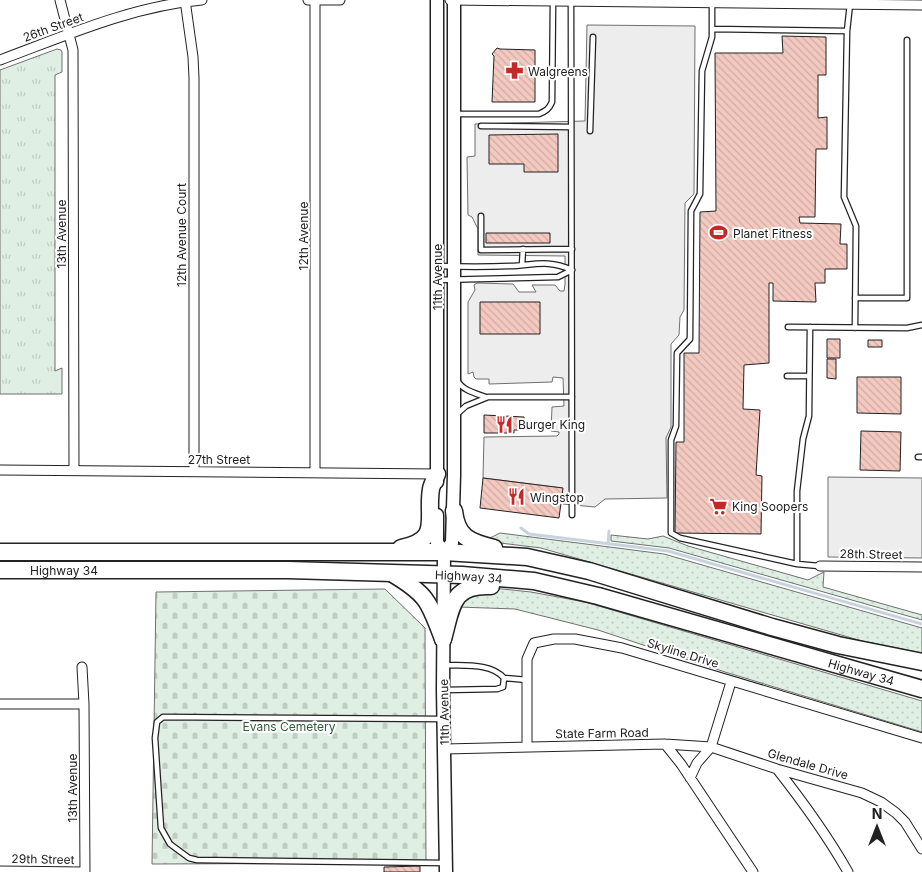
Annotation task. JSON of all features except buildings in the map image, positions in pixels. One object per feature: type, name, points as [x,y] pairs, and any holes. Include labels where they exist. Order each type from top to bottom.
[{"type":"highway","points":[[381,551],[412,546],[425,538],[430,528],[431,488],[437,474]]},
{"type":"highway","points":[[454,510],[455,522],[460,532],[466,538],[479,545],[527,557]]},
{"type":"highway","name":"Highway 34","points":[[0,552],[381,551],[444,552],[527,557],[589,571],[772,628],[838,645],[922,662]]},
{"type":"highway","name":"Highway 34","points":[[0,570],[288,570],[444,574],[526,580],[598,596],[922,689]]},
{"type":"highway","points":[[391,573],[421,592],[430,605],[443,639]]},
{"type":"highway","points":[[443,639],[455,600],[467,588],[477,585],[540,590],[570,589]]},
{"type":"highway","points":[[882,676],[922,683]]},
{"type":"main road","name":"11th Avenue","points":[[437,0],[437,543],[444,552],[443,639],[446,867]]},
{"type":"main road","name":"11th Avenue","points":[[444,552],[452,543],[454,510],[454,0]]},
{"type":"street","name":"13th Avenue","points":[[60,0],[73,50],[74,470]]},
{"type":"street","name":"26th Street","points":[[0,60],[127,14],[185,1],[202,0]]},
{"type":"street","points":[[308,0],[340,0]]},
{"type":"street","name":"12th Avenue","points":[[315,0],[315,472]]},
{"type":"street","points":[[448,0],[850,2],[922,5]]},
{"type":"street","name":"12th Avenue Court","points":[[185,1],[194,78],[194,472]]},
{"type":"street","name":"27th Street","points":[[0,470],[437,474]]},
{"type":"street","name":"28th Street","points":[[820,566],[922,567]]},
{"type":"street","name":"Skyline Drive","points":[[527,746],[527,659],[534,644],[554,639],[576,639],[622,648],[922,738]]},
{"type":"street","name":"13th Avenue","points":[[82,666],[85,872]]},
{"type":"street","points":[[690,778],[697,763],[711,747],[731,682]]},
{"type":"street","points":[[0,704],[84,704]]},
{"type":"street","name":"State Farm Road","points":[[444,749],[665,744],[753,872]]},
{"type":"street","name":"Glendale Drive","points":[[665,744],[711,747],[776,769],[862,793],[881,802],[905,822],[922,848]]},
{"type":"street","points":[[776,769],[802,801],[834,847],[848,872]]},
{"type":"street","name":"29th Street","points":[[0,871],[85,872]]},
{"type":"lane","points":[[571,1],[572,515]]},
{"type":"lane","points":[[454,114],[539,114],[550,107],[552,102],[553,2]]},
{"type":"lane","points":[[712,2],[712,37],[702,71],[700,194],[691,211],[690,339],[677,353],[676,426],[671,440],[671,533],[680,538],[797,564],[820,566]]},
{"type":"lane","points":[[850,2],[846,31],[844,197],[856,226],[855,328]]},
{"type":"lane","points":[[712,29],[846,31]]},
{"type":"lane","points":[[590,131],[592,37]]},
{"type":"lane","points":[[855,298],[907,298],[907,40]]},
{"type":"lane","points":[[481,126],[571,127]]},
{"type":"lane","points":[[481,216],[481,250],[572,249]]},
{"type":"lane","points":[[522,265],[523,249]]},
{"type":"lane","points":[[437,280],[454,273],[522,265],[558,264],[572,270]]},
{"type":"lane","points":[[437,266],[454,273],[558,277],[572,270]]},
{"type":"lane","points":[[788,328],[907,328],[922,325]]},
{"type":"lane","points":[[797,564],[797,491],[803,439],[809,416],[810,328]]},
{"type":"lane","points":[[454,374],[463,388],[488,397],[572,397]]},
{"type":"lane","points":[[787,376],[809,376]]},
{"type":"lane","points":[[453,428],[456,415],[461,410],[472,403],[488,397]]},
{"type":"lane","points":[[444,665],[485,668],[498,671],[504,678],[527,680]]},
{"type":"lane","points":[[444,690],[497,690],[503,687],[504,678]]},
{"type":"lane","points":[[444,719],[163,717],[157,722],[155,738],[161,828],[170,844],[189,858],[197,860],[446,867]]},
{"type":"green space","points":[[57,49],[62,52],[62,72],[55,75],[55,371],[62,368],[62,394],[0,394],[0,70]]},
{"type":"green space","points":[[500,533],[664,554],[922,628],[922,653],[862,641],[541,548],[484,541]]},
{"type":"green space","points":[[611,535],[648,539],[663,536],[688,546],[808,580],[824,572],[823,587],[922,615],[922,620],[669,548],[611,541]]},
{"type":"green space","points":[[493,588],[531,592],[585,602],[922,701],[922,732],[725,672],[598,630],[515,609],[458,607],[462,599]]},
{"type":"green space","name":"Evans Cemetery","points":[[385,589],[425,628],[426,863],[152,864],[156,592]]},
{"type":"shaded area","points":[[587,25],[695,26],[694,194],[685,203],[684,310],[680,317],[679,335],[671,344],[671,427],[666,438],[667,498],[605,499],[595,507],[563,504],[562,488],[483,478],[484,437],[557,436],[559,434],[559,432],[551,431],[552,407],[564,406],[563,378],[553,377],[552,382],[489,384],[489,379],[476,379],[473,372],[468,374],[468,302],[475,290],[474,285],[477,283],[513,284],[519,292],[536,292],[532,285],[555,285],[560,291],[564,291],[565,284],[565,256],[478,255],[478,229],[472,217],[468,215],[467,157],[475,156],[475,124],[585,121]]},
{"type":"shaded area","points":[[828,477],[922,478],[922,558],[828,557]]},
{"type":"waterway","points":[[521,528],[529,534],[668,551],[922,624]]},
{"type":"waterway","points":[[608,544],[609,531]]},
{"type":"place","name":"Walgreens","points":[[514,71]]},
{"type":"place","name":"Planet Fitness","points":[[719,233]]},
{"type":"place","name":"Burger King","points":[[504,424]]},
{"type":"place","name":"Wingstop","points":[[516,497]]},
{"type":"place","name":"King Soopers","points":[[718,506]]}]
